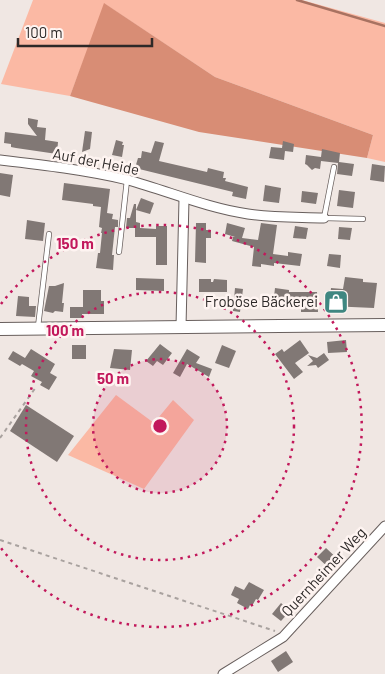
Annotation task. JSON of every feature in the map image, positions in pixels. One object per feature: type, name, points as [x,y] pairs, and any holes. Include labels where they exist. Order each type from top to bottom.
[{"type":"main road","points":[[0,329],[385,325]]},
{"type":"street","name":"Auf der Heide","points":[[0,160],[58,167],[127,180],[184,199],[248,214],[324,218]]},
{"type":"street","points":[[181,327],[184,199]]},
{"type":"street","name":"Quernheimer Weg","points":[[223,674],[283,636],[385,526]]},
{"type":"lane","points":[[334,167],[324,218],[362,219]]},
{"type":"lane","points":[[119,252],[127,180]]},
{"type":"lane","points":[[38,328],[49,234]]},
{"type":"path","points":[[0,438],[36,387]]},
{"type":"path","points":[[0,540],[277,632],[283,636]]},
{"type":"shaded area","points":[[33,0],[302,0],[385,23],[385,162],[367,158],[373,135],[215,77],[105,4],[70,96],[1,84]]},
{"type":"shaded area","points":[[104,3],[215,77],[373,135],[367,158],[199,132],[70,96]]},
{"type":"shaded area","points":[[116,395],[154,423],[173,400],[194,420],[144,489],[68,455]]},
{"type":"building","points":[[28,118],[38,120],[37,127],[46,128],[45,140],[58,142],[57,154],[11,147],[11,144],[4,143],[5,132],[37,136],[28,124]]},
{"type":"building","points":[[85,131],[92,132],[90,149],[82,152]]},
{"type":"building","points":[[116,140],[123,142],[122,157],[112,155]]},
{"type":"building","points":[[155,141],[164,143],[159,161],[207,172],[208,168],[224,172],[223,178],[226,178],[225,181],[248,187],[246,199],[232,196],[233,192],[135,168],[138,158],[141,158],[142,151],[151,153]]},
{"type":"building","points":[[283,141],[294,144],[293,152],[285,151],[284,160],[269,158],[271,147],[282,148]]},
{"type":"building","points":[[322,149],[340,153],[339,162],[354,164],[352,176],[337,174],[338,163],[321,161],[320,169],[315,168],[312,170],[305,164],[306,155],[321,157]]},
{"type":"building","points":[[372,164],[385,166],[384,182],[370,180]]},
{"type":"building","points":[[0,173],[13,175],[10,197],[0,195]]},
{"type":"building","points":[[64,183],[110,189],[107,213],[113,214],[112,219],[118,220],[118,227],[115,227],[112,255],[114,255],[113,270],[96,268],[102,233],[102,228],[99,227],[101,207],[93,206],[93,204],[62,200]]},
{"type":"building","points":[[265,185],[281,188],[279,203],[263,201]]},
{"type":"building","points":[[339,190],[355,192],[353,208],[337,206]]},
{"type":"building","points":[[302,191],[318,193],[316,204],[301,202]]},
{"type":"building","points":[[141,198],[154,203],[150,214],[136,210]]},
{"type":"building","points":[[134,204],[136,204],[136,222],[140,223],[140,228],[156,229],[156,226],[167,226],[167,265],[156,265],[156,237],[135,237],[135,228],[126,228],[127,218],[130,218]]},
{"type":"building","points":[[27,220],[45,223],[43,241],[25,239]]},
{"type":"building","points":[[196,223],[206,223],[206,230],[211,230],[211,238],[206,238],[206,263],[195,262]]},
{"type":"building","points":[[227,223],[245,228],[242,238],[258,240],[261,223],[277,225],[273,254],[288,256],[288,252],[302,254],[300,266],[274,263],[274,266],[261,264],[261,267],[252,266],[254,247],[232,241],[233,237],[235,237],[225,234]]},
{"type":"building","points":[[295,226],[308,228],[306,239],[293,238]]},
{"type":"building","points":[[339,227],[352,228],[350,240],[338,239]]},
{"type":"building","points":[[329,254],[341,255],[340,268],[327,266]]},
{"type":"building","points":[[345,277],[363,279],[363,282],[377,283],[374,308],[329,306],[331,288],[343,289]]},
{"type":"building","points":[[136,278],[164,279],[164,291],[136,290]]},
{"type":"building","points":[[199,279],[211,279],[211,282],[214,279],[227,280],[227,292],[199,292]]},
{"type":"building","points":[[64,283],[63,312],[55,311],[53,313],[44,311],[49,286]]},
{"type":"building","points":[[235,288],[243,289],[240,312],[233,311]]},
{"type":"building","points":[[275,288],[289,290],[289,292],[317,292],[318,312],[301,312],[301,300],[288,302],[287,308],[273,306]]},
{"type":"building","points":[[83,290],[101,290],[101,301],[104,301],[104,314],[82,314],[82,318],[70,318],[70,307],[83,307]]},
{"type":"building","points":[[18,296],[29,297],[29,306],[36,306],[35,317],[16,316]]},
{"type":"building","points":[[300,340],[309,353],[295,363],[303,372],[294,379],[275,354],[282,349],[284,352]]},
{"type":"building","points":[[346,340],[347,352],[328,353],[327,342]]},
{"type":"building","points":[[160,344],[172,353],[163,365],[157,361],[153,366],[146,361]]},
{"type":"building","points":[[72,345],[86,345],[86,359],[72,359]]},
{"type":"building","points":[[222,345],[236,351],[229,368],[215,363]]},
{"type":"building","points":[[31,349],[55,364],[50,373],[57,377],[49,390],[40,385],[42,382],[31,376],[34,371],[8,359],[13,351],[25,358]]},
{"type":"building","points":[[114,349],[132,350],[130,370],[110,368]]},
{"type":"building","points":[[187,349],[200,357],[196,363],[212,369],[209,377],[187,364],[180,377],[173,373]]},
{"type":"building","points":[[324,353],[329,360],[318,368],[316,365],[307,366],[313,361],[308,355],[317,358]]},
{"type":"building","points":[[26,405],[74,436],[57,462],[10,431]]},
{"type":"building","points":[[326,548],[341,562],[336,567],[334,565],[330,569],[317,557]]},
{"type":"building","points":[[249,582],[264,590],[258,600],[256,599],[248,609],[237,603],[239,599],[231,595],[235,586],[244,590]]},
{"type":"building","points":[[281,603],[290,611],[281,621],[272,614]]},
{"type":"building","points":[[286,651],[293,662],[278,672],[271,661]]},
{"type":"waterway","points":[[297,0],[385,26]]},
{"type":"place","name":"Froböse Bäckerei","points":[[336,302]]}]
